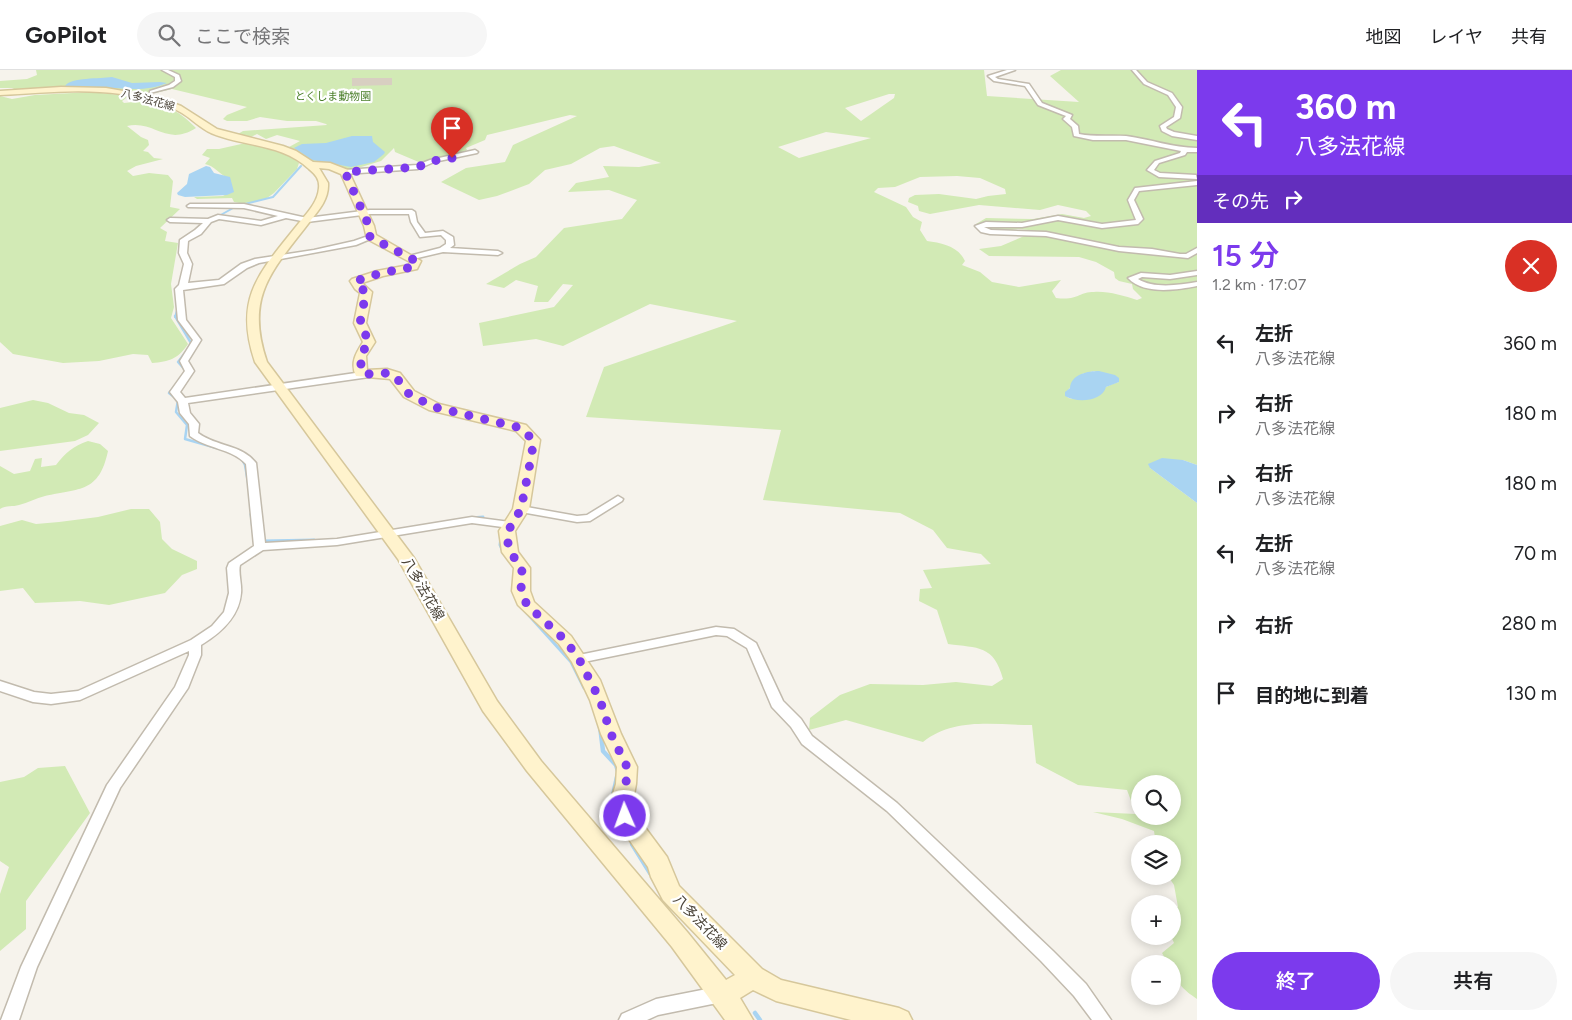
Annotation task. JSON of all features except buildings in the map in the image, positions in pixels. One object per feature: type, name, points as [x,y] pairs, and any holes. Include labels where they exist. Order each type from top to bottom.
[{"type":"main road","name":"八多法花線","points":[[0,92],[99,90],[145,94],[187,112],[206,128],[216,132],[288,150],[311,165],[320,174],[325,187],[323,196],[262,280],[254,299],[250,317],[253,344],[261,362],[279,388],[406,558],[490,706],[534,766],[680,940],[738,985],[776,990],[899,1020]]},
{"type":"main road","name":"八多法花線","points":[[311,165],[330,166],[345,172]]},
{"type":"main road","points":[[345,172],[369,226],[370,237],[416,261],[413,267],[381,273],[356,281],[359,287],[366,292],[360,323],[369,342],[360,356],[362,373],[388,373],[395,376],[409,394],[434,407],[521,428],[533,440],[521,509],[510,525]]},
{"type":"main road","name":"八多法花線","points":[[510,525],[508,544],[510,552],[522,568],[521,591],[527,605],[565,640],[579,659],[600,700],[611,734],[627,767],[626,784],[622,800],[625,816],[659,864],[662,877],[671,893],[738,985],[740,1020]]},
{"type":"street","points":[[145,94],[171,86],[178,81],[177,76],[164,70]]},
{"type":"street","points":[[1013,70],[991,76],[996,80],[1027,85],[1037,102],[1044,107],[1070,116],[1066,119],[1075,126],[1076,135],[1094,138],[1126,138],[1184,150],[1197,150]]},
{"type":"street","points":[[1134,70],[1139,78],[1150,87],[1172,96],[1179,107],[1177,118],[1163,126],[1164,130],[1172,134],[1197,138]]},
{"type":"street","points":[[1184,150],[1183,154],[1157,162],[1151,171],[1163,175],[1197,177]]},
{"type":"street","points":[[345,172],[418,167],[435,160],[475,152]]},
{"type":"street","points":[[1197,183],[1157,186],[1137,190],[1130,200],[1139,215],[1140,219],[1138,222],[1102,226],[1058,218],[1032,225],[993,224],[979,226],[990,232],[1046,234],[1124,250],[1152,251],[1185,256],[1197,250]]},
{"type":"street","points":[[190,206],[244,206],[307,220],[362,213],[412,212],[414,222],[423,235],[443,233],[450,239],[450,245],[443,250]]},
{"type":"street","points":[[260,547],[251,463],[244,454],[232,448],[198,439],[193,434],[194,424],[185,413],[183,401],[175,390],[190,372],[184,361],[197,340],[182,320],[179,289],[183,286],[188,264],[183,253],[184,240],[198,232],[210,221],[218,217],[261,223],[286,216]]},
{"type":"street","points":[[170,220],[210,221]]},
{"type":"street","points":[[183,286],[221,282],[244,266],[258,261],[348,245],[370,237]]},
{"type":"street","points":[[412,258],[443,250],[498,253]]},
{"type":"street","points":[[1197,273],[1170,276],[1141,275],[1132,278],[1140,283],[1157,286],[1177,287],[1197,284]]},
{"type":"street","points":[[183,401],[369,374]]},
{"type":"street","points":[[521,509],[577,519],[590,518],[618,499]]},
{"type":"street","points":[[0,686],[33,697],[51,699],[80,695],[196,643],[214,633],[226,621],[236,595],[236,581],[232,568],[235,563],[260,547],[337,542],[390,535],[472,520],[510,525]]},
{"type":"street","points":[[579,659],[716,631],[730,632],[740,636],[752,646],[777,704],[796,723],[807,740],[892,807],[1048,956],[1080,990],[1102,1020]]},
{"type":"street","points":[[10,1020],[29,967],[114,785],[181,688],[195,655],[196,643]]},
{"type":"street","points":[[628,1020],[656,1006],[738,985]]},
{"type":"green space","name":"とくしま動物園","points":[[36,70],[984,70],[987,96],[1079,102],[1050,76],[1061,70],[1197,70],[1197,465],[1183,460],[1150,468],[1197,503],[1197,999],[1181,985],[1181,955],[1163,955],[1162,953],[1172,945],[1181,945],[1181,895],[1176,895],[1174,885],[1181,885],[1181,835],[1155,835],[1154,831],[1138,825],[1181,825],[1181,775],[1131,775],[1131,801],[1127,790],[1078,785],[1036,763],[1032,725],[975,724],[961,726],[935,734],[923,742],[846,720],[809,730],[810,718],[840,695],[870,684],[923,685],[956,682],[992,686],[1003,679],[995,660],[990,654],[976,648],[948,644],[937,610],[919,601],[920,589],[932,588],[923,570],[991,564],[981,554],[947,548],[933,530],[900,513],[763,500],[781,430],[586,417],[604,367],[737,321],[650,304],[563,346],[536,339],[483,346],[479,323],[554,307],[573,285],[563,284],[548,302],[534,302],[538,286],[516,280],[504,288],[486,284],[536,257],[564,228],[622,219],[637,200],[609,190],[568,192],[576,183],[609,177],[603,166],[639,167],[661,163],[614,146],[600,148],[571,164],[545,170],[529,184],[497,196],[479,200],[441,182],[466,168],[505,162],[513,145],[577,116],[570,115],[487,135],[485,140],[466,148],[467,150],[462,153],[421,163],[395,152],[394,148],[381,161],[348,171],[313,162],[289,147],[300,141],[277,135],[266,139],[257,134],[251,137],[238,134],[243,131],[327,125],[316,121],[287,121],[260,117],[247,121],[227,121],[223,119],[227,115],[247,107],[172,89],[155,93],[101,89],[10,90],[14,88],[0,88],[0,81],[27,79],[37,75]],"holes":[[[889,94],[895,94],[894,98],[861,121],[845,108]],[[826,132],[871,138],[799,158],[778,147]],[[957,176],[980,178],[1005,189],[1006,194],[976,199],[939,194],[915,195],[909,198],[908,202],[918,206],[919,211],[930,214],[979,205],[1040,210],[1058,205],[1086,211],[1091,216],[1084,218],[1062,214],[1033,219],[986,218],[976,224],[978,228],[999,232],[1018,229],[1029,230],[1029,234],[1001,246],[979,249],[989,256],[1079,257],[1096,262],[1114,272],[1115,278],[1119,281],[1132,284],[1133,289],[1142,298],[1137,300],[1116,294],[1089,292],[1063,299],[1056,298],[1052,291],[1061,280],[1019,287],[992,282],[980,272],[962,265],[965,261],[954,249],[944,244],[927,241],[920,230],[922,222],[913,217],[906,207],[874,192],[878,188],[895,187],[920,177]],[[1094,371],[1119,382],[1083,398],[1068,398],[1066,392],[1082,374]]]},
{"type":"green space","points":[[92,92],[129,96],[122,101],[124,103],[145,101],[162,104],[180,114],[196,128],[177,135],[145,126],[127,126],[148,140],[149,145],[143,151],[148,152],[154,158],[163,159],[136,166],[127,171],[133,176],[149,173],[168,175],[173,181],[170,207],[180,209],[160,228],[167,232],[165,241],[178,243],[171,284],[174,307],[171,318],[188,344],[177,356],[164,362],[152,363],[148,355],[133,354],[99,361],[63,363],[13,354],[0,342],[0,96],[12,99],[35,95]]},
{"type":"green space","points":[[250,142],[288,155],[299,163],[297,169],[267,198],[245,204],[234,202],[232,198],[197,199],[194,197],[223,196],[230,192],[227,178],[205,164],[210,158],[202,155],[207,149],[219,149]]},
{"type":"green space","points":[[33,400],[48,403],[69,413],[84,415],[99,423],[88,435],[75,441],[0,451],[0,408]]},
{"type":"green space","points":[[88,441],[100,444],[108,451],[104,465],[93,482],[78,489],[0,509],[0,466],[14,474],[30,471],[35,459],[42,458],[41,467],[56,465],[70,450]]},
{"type":"green space","points":[[131,509],[149,509],[160,522],[162,539],[172,549],[197,561],[197,569],[182,575],[165,593],[109,605],[80,601],[35,603],[23,588],[0,591],[0,526],[22,520],[36,524],[98,517]]},
{"type":"green space","points":[[65,766],[90,813],[26,901],[26,929],[0,951],[0,894],[9,867],[0,861],[0,782],[24,777],[38,768]]},
{"type":"green space","points":[[1093,812],[1131,814],[1131,822],[1122,819]]},
{"type":"water","points":[[112,77],[132,83],[167,83],[140,89],[66,88],[65,86],[73,81]]},
{"type":"water","points":[[352,136],[372,136],[373,142],[385,152],[384,154],[374,162],[351,167],[312,160],[294,148],[302,144],[326,143]]},
{"type":"water","points":[[206,166],[210,167],[214,173],[230,177],[234,192],[227,195],[185,197],[178,195],[177,193],[187,184],[189,174]]},
{"type":"water","points":[[1099,371],[1115,375],[1119,378],[1119,382],[1106,387],[1099,396],[1088,400],[1075,400],[1065,396],[1065,392],[1070,388],[1073,379],[1077,376]]},
{"type":"water","points":[[1162,458],[1183,460],[1197,465],[1197,503],[1150,468],[1148,464]]},
{"type":"waterway","points":[[241,205],[273,197],[301,166]]},
{"type":"waterway","points":[[217,217],[235,207]]},
{"type":"waterway","points":[[175,316],[178,307]]},
{"type":"waterway","points":[[175,316],[191,343],[190,345]]},
{"type":"waterway","points":[[185,353],[178,362],[186,371]]},
{"type":"waterway","points":[[174,387],[169,393],[178,400],[176,412],[187,425],[185,439],[220,449]]},
{"type":"waterway","points":[[241,458],[245,465],[249,488]]},
{"type":"waterway","points":[[251,514],[254,538]]},
{"type":"waterway","points":[[471,518],[483,517]]},
{"type":"waterway","points":[[501,537],[500,545],[504,554]]},
{"type":"waterway","points":[[263,541],[314,540]]},
{"type":"waterway","points":[[524,610],[571,662],[584,688]]},
{"type":"waterway","points":[[600,726],[603,751],[616,765],[618,771]]},
{"type":"waterway","points":[[612,800],[617,777]]},
{"type":"waterway","points":[[632,844],[650,873]]},
{"type":"waterway","points":[[755,1013],[760,1020]]},
{"type":"route","points":[[452,158],[435,160],[418,167],[345,172],[369,226],[370,237],[416,261],[413,267],[360,278],[356,281],[359,287],[366,292],[360,323],[369,342],[360,356],[362,373],[388,373],[395,376],[409,394],[434,407],[521,428],[533,440],[521,509],[510,525],[508,544],[510,552],[522,568],[521,591],[527,605],[565,640],[579,659],[600,700],[611,734],[627,767],[626,784],[622,800],[625,816]]}]
